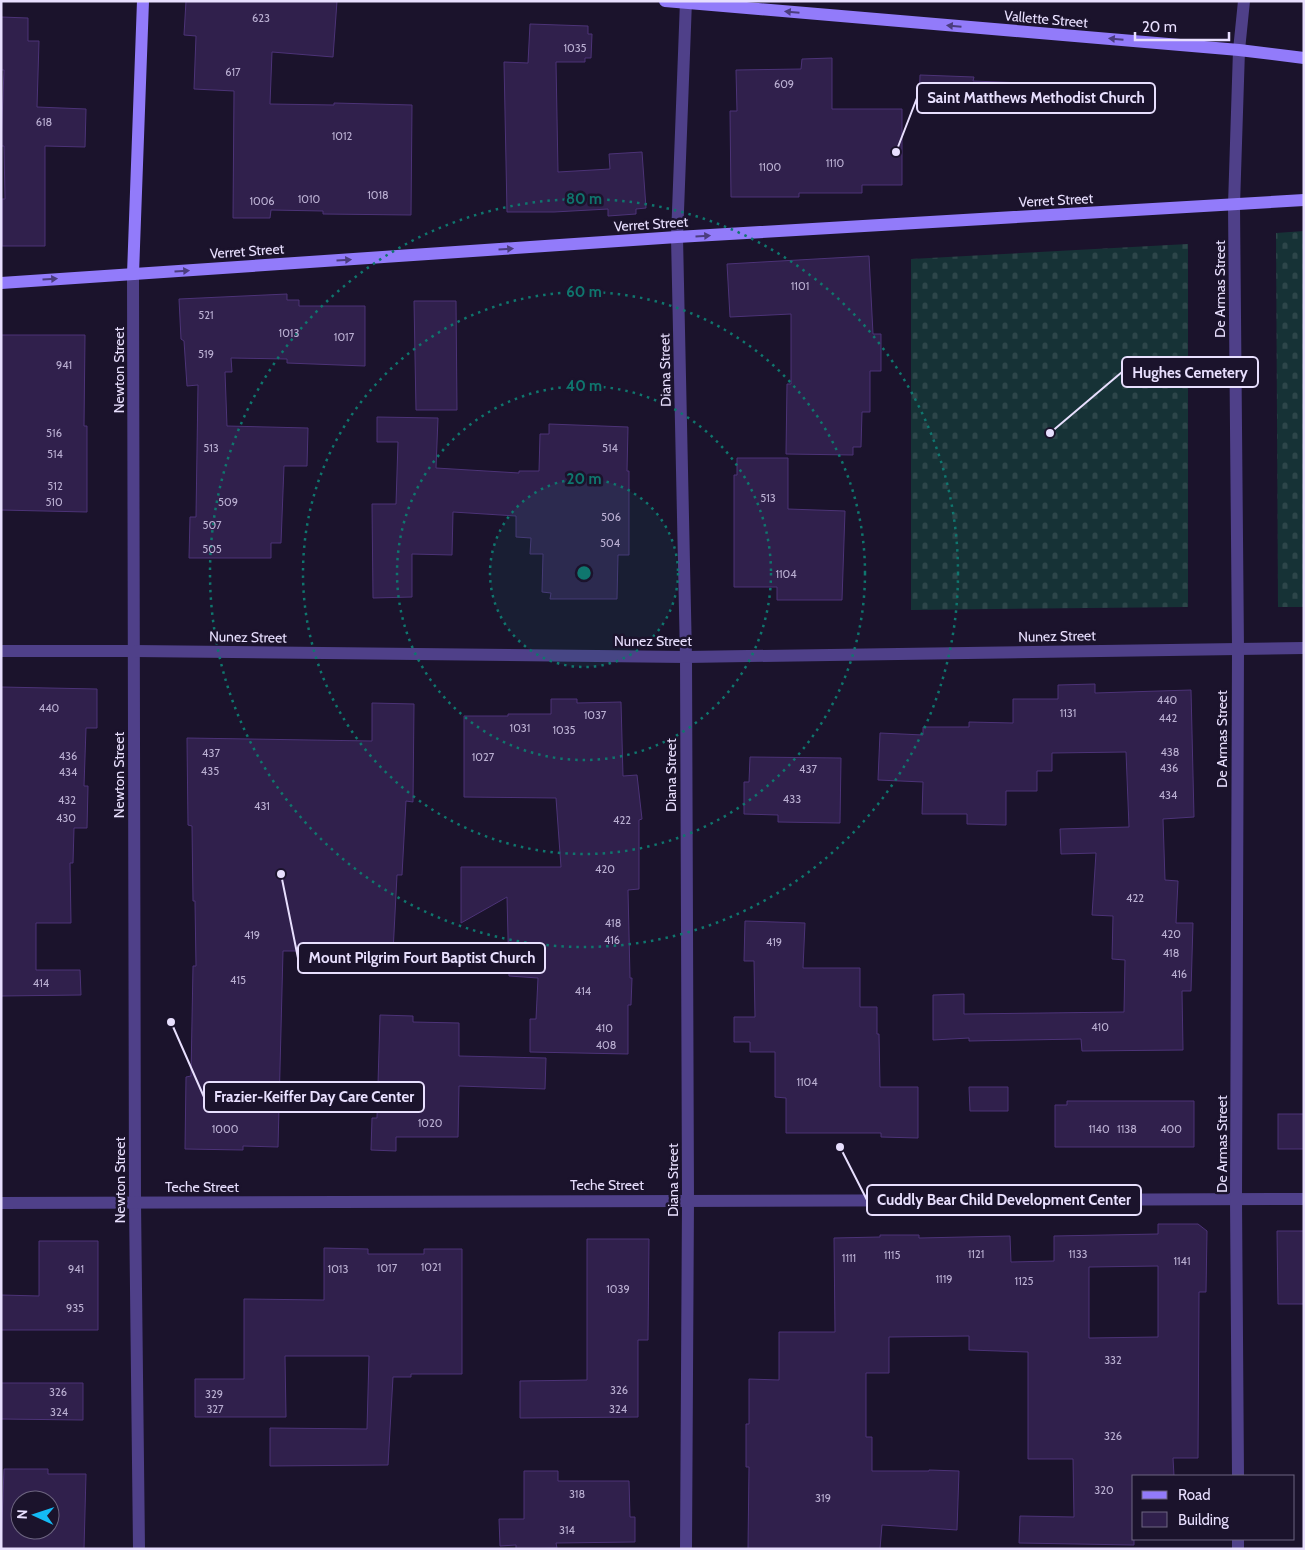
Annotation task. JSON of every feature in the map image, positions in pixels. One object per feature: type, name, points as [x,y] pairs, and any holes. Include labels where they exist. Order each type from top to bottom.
[{"type":"main road","name":"Newton Street","points":[[133,274],[143,1]]},
{"type":"main road","name":"Vallette Street","points":[[665,1],[1240,50],[1304,58]]},
{"type":"main road","name":"Verret Street","points":[[1,282],[677,237],[1304,200]]},
{"type":"street","name":"De Armas Street","points":[[1238,1475],[1236,1200],[1238,649],[1234,205],[1240,50],[1244,1]]},
{"type":"street","name":"Diana Street","points":[[686,2],[677,237],[686,657],[688,1200],[686,1549]]},
{"type":"street","name":"Newton Street","points":[[133,274],[135,1202],[139,1549]]},
{"type":"street","name":"Nunez Street","points":[[1,651],[686,657],[1304,648]]},
{"type":"street","name":"Teche Street","points":[[1,1203],[1304,1199]]},
{"type":"green space","points":[[1304,231],[1304,607],[1278,607],[1276,233]]},
{"type":"green space","points":[[1188,244],[1188,607],[911,610],[911,259]]},
{"type":"building","points":[[186,1],[337,1],[333,57],[272,52],[270,104],[412,105],[411,215],[323,214],[323,211],[271,210],[270,218],[233,218],[234,91],[194,89],[196,36],[184,35]]},
{"type":"building","points":[[1,17],[28,18],[28,41],[39,41],[37,107],[86,109],[85,147],[45,146],[45,246],[2,246],[2,199],[5,199],[4,146],[1,146],[4,70],[1,70]]},
{"type":"building","points":[[530,24],[588,26],[588,34],[592,34],[591,58],[585,58],[585,62],[556,62],[558,172],[610,169],[609,154],[642,152],[646,208],[636,209],[636,214],[608,216],[608,209],[507,212],[504,62],[528,63]]},
{"type":"building","points":[[832,58],[832,109],[902,109],[902,185],[862,185],[862,193],[799,193],[799,197],[731,197],[730,111],[737,111],[736,70],[801,69],[802,59]]},
{"type":"building","points":[[920,75],[974,77],[973,81],[1024,83],[1022,107],[919,104]]},
{"type":"building","points":[[869,256],[873,334],[881,334],[881,371],[870,371],[870,412],[862,412],[861,447],[853,447],[853,455],[786,454],[787,384],[791,384],[791,314],[730,317],[727,264]]},
{"type":"building","points":[[287,294],[287,300],[299,300],[299,306],[365,306],[365,366],[287,363],[287,359],[231,358],[232,372],[225,372],[227,426],[308,428],[307,466],[284,466],[281,543],[271,543],[271,558],[189,558],[190,517],[196,517],[198,385],[187,386],[184,341],[181,339],[179,299]]},
{"type":"building","points":[[414,301],[456,301],[457,410],[416,410]]},
{"type":"building","points":[[1,335],[85,335],[84,426],[87,426],[87,512],[1,510]]},
{"type":"building","points":[[377,417],[438,418],[436,468],[519,473],[519,471],[539,471],[540,434],[549,434],[549,424],[628,427],[629,555],[618,555],[617,599],[550,599],[551,593],[542,592],[543,554],[530,554],[531,538],[516,537],[516,516],[453,512],[452,555],[412,554],[412,597],[373,598],[372,504],[396,504],[398,442],[377,442]]},
{"type":"building","points":[[737,458],[788,458],[788,509],[845,511],[842,600],[777,600],[777,587],[734,587],[734,475],[737,475]]},
{"type":"building","points":[[1095,684],[1095,693],[1191,690],[1194,817],[1163,819],[1165,880],[1178,881],[1176,923],[1193,923],[1191,991],[1182,991],[1183,1050],[1082,1051],[1081,1039],[969,1041],[969,1038],[933,1040],[933,995],[964,994],[964,1014],[1124,1012],[1125,960],[1112,959],[1113,916],[1092,915],[1096,853],[1061,854],[1060,829],[1129,827],[1126,752],[1052,753],[1052,771],[1037,771],[1037,791],[1006,791],[1006,825],[967,824],[967,814],[922,814],[923,782],[878,780],[880,733],[923,735],[923,727],[969,727],[969,722],[1013,723],[1013,699],[1058,699],[1058,685]]},
{"type":"building","points":[[1,687],[97,689],[97,728],[86,728],[84,786],[88,786],[87,828],[74,828],[73,863],[70,863],[71,923],[36,923],[36,970],[80,970],[81,995],[1,996]]},
{"type":"building","points":[[551,699],[577,699],[577,703],[621,702],[623,776],[637,775],[642,819],[639,820],[639,889],[628,890],[630,978],[632,978],[631,1005],[628,1005],[628,1054],[530,1052],[530,1019],[536,1019],[538,978],[509,976],[507,897],[461,923],[461,867],[561,867],[556,798],[464,797],[464,716],[551,714]]},
{"type":"building","points":[[372,703],[414,704],[413,802],[406,801],[402,875],[397,875],[393,952],[381,951],[380,968],[341,966],[342,951],[283,951],[278,1147],[243,1146],[243,1150],[185,1149],[186,1077],[191,1076],[193,966],[196,966],[192,826],[188,825],[187,738],[372,741]]},
{"type":"building","points":[[750,757],[841,758],[840,823],[778,822],[778,815],[744,814],[744,782],[749,782]]},
{"type":"building","points":[[745,921],[805,923],[803,968],[860,968],[860,1007],[877,1007],[880,1087],[918,1087],[918,1138],[881,1137],[881,1133],[786,1133],[786,1098],[775,1097],[775,1052],[750,1052],[750,1042],[734,1042],[734,1017],[755,1017],[754,961],[744,961]]},
{"type":"building","points":[[380,1015],[413,1016],[413,1022],[459,1023],[459,1056],[546,1058],[545,1089],[459,1086],[458,1137],[396,1137],[396,1151],[371,1150],[372,1118],[377,1118]]},
{"type":"building","points":[[969,1087],[1008,1087],[1008,1111],[970,1111]]},
{"type":"building","points":[[1067,1101],[1194,1101],[1194,1147],[1055,1147],[1055,1105],[1067,1105]]},
{"type":"building","points":[[1278,1114],[1304,1114],[1304,1149],[1278,1149]]},
{"type":"building","points":[[1158,1224],[1198,1224],[1207,1231],[1206,1292],[1199,1292],[1198,1458],[1173,1458],[1174,1475],[1132,1475],[1132,1540],[1134,1540],[1134,1545],[1019,1543],[1020,1516],[1074,1517],[1073,1459],[1028,1459],[1028,1352],[969,1350],[969,1336],[889,1337],[889,1373],[866,1373],[866,1437],[872,1437],[872,1471],[959,1471],[957,1530],[882,1525],[880,1549],[748,1549],[749,1467],[746,1467],[746,1424],[749,1424],[749,1379],[779,1380],[779,1332],[835,1332],[834,1238],[880,1237],[880,1235],[919,1235],[919,1238],[1010,1236],[1011,1262],[1054,1261],[1054,1236],[1158,1234]],"holes":[[[1158,1266],[1158,1337],[1089,1338],[1089,1267]]]},
{"type":"building","points":[[1277,1231],[1304,1231],[1304,1304],[1278,1304]]},
{"type":"building","points":[[587,1239],[649,1239],[648,1340],[638,1340],[638,1417],[520,1418],[520,1381],[587,1380]]},
{"type":"building","points":[[39,1241],[98,1241],[98,1330],[1,1330],[1,1295],[39,1296]]},
{"type":"building","points":[[324,1248],[368,1249],[368,1254],[424,1254],[424,1249],[462,1249],[462,1374],[411,1374],[411,1377],[393,1377],[388,1465],[270,1466],[270,1428],[367,1429],[369,1356],[285,1356],[286,1417],[195,1417],[195,1379],[244,1379],[244,1299],[324,1300]]},
{"type":"building","points":[[1,1383],[83,1383],[83,1420],[1,1419]]},
{"type":"building","points":[[4,1469],[48,1469],[48,1474],[86,1474],[84,1549],[1,1549]]},
{"type":"building","points":[[524,1471],[558,1471],[558,1481],[629,1481],[630,1517],[635,1517],[635,1542],[556,1543],[557,1548],[516,1549],[516,1545],[500,1546],[499,1519],[524,1519]]},
{"type":"place","name":"Saint Matthews Methodist Church","points":[[896,152]]},
{"type":"place","name":"Hughes Cemetery","points":[[1050,433]]},
{"type":"place","name":"Mount Pilgrim Fourt Baptist Church","points":[[281,874]]},
{"type":"place","name":"Frazier-Keiffer Day Care Center","points":[[171,1022]]},
{"type":"place","name":"Cuddly Bear Child Development Center","points":[[840,1147]]}]
